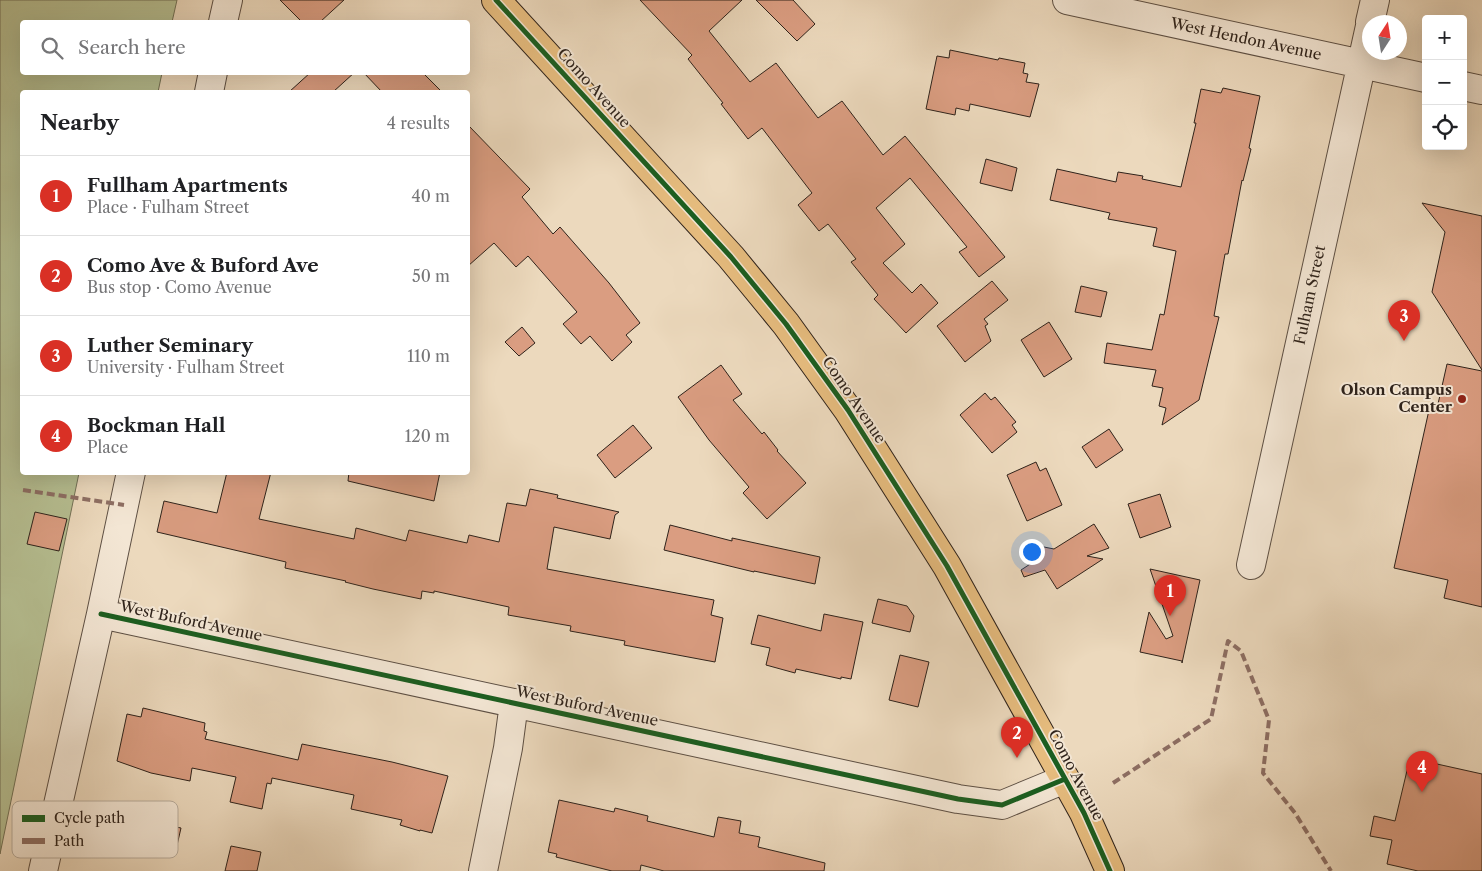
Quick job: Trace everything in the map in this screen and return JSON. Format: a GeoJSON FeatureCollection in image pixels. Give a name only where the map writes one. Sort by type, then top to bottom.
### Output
{"type":"FeatureCollection","features":[{"type":"Feature","properties":{"kind":"main road","name":"Como Avenue"},"geometry":{"type":"LineString","coordinates":[[496,0],[731,257],[792,332],[848,410],[946,566],[1084,813],[1110,871]]}},
{"type":"Feature","properties":{"kind":"street"},"geometry":{"type":"LineString","coordinates":[[223,20],[228,0]]}},
{"type":"Feature","properties":{"kind":"street","name":"West Hendon Avenue"},"geometry":{"type":"LineString","coordinates":[[1067,0],[1422,77]]}},
{"type":"Feature","properties":{"kind":"street","name":"Fulham Street"},"geometry":{"type":"LineString","coordinates":[[1372,15],[1375,0]]}},
{"type":"Feature","properties":{"kind":"street","name":"Fulham Street"},"geometry":{"type":"LineString","coordinates":[[1251,565],[1362,60]]}},
{"type":"Feature","properties":{"kind":"street"},"geometry":{"type":"LineString","coordinates":[[209,90],[212,75]]}},
{"type":"Feature","properties":{"kind":"street"},"geometry":{"type":"LineString","coordinates":[[1467,87],[1482,90]]}},
{"type":"Feature","properties":{"kind":"street"},"geometry":{"type":"LineString","coordinates":[[59,801],[130,475]]}},
{"type":"Feature","properties":{"kind":"street","name":"West Buford Avenue"},"geometry":{"type":"LineString","coordinates":[[101,614],[958,799],[1002,805],[1065,780]]}},
{"type":"Feature","properties":{"kind":"street"},"geometry":{"type":"LineString","coordinates":[[483,871],[508,748],[514,703]]}},
{"type":"Feature","properties":{"kind":"street"},"geometry":{"type":"LineString","coordinates":[[43,871],[46,858]]}},
{"type":"Feature","properties":{"kind":"green space"},"geometry":{"type":"Polygon","coordinates":[[[0,0],[177,0],[172,20],[20,20],[20,75],[162,75],[158,90],[20,90],[20,475],[79,475],[0,854],[0,0]]]}},
{"type":"Feature","properties":{"kind":"building"},"geometry":{"type":"Polygon","coordinates":[[[280,0],[344,0],[322,20],[300,20],[280,0]]]}},
{"type":"Feature","properties":{"kind":"building"},"geometry":{"type":"Polygon","coordinates":[[[640,0],[742,0],[709,31],[750,82],[776,63],[818,118],[842,101],[883,155],[905,136],[1005,257],[979,277],[959,252],[967,247],[910,178],[876,208],[905,244],[883,263],[912,293],[921,284],[938,303],[906,333],[874,299],[878,295],[851,262],[856,259],[828,224],[819,231],[798,205],[812,193],[762,128],[748,139],[721,104],[723,103],[688,59],[692,55],[640,0]]]}},
{"type":"Feature","properties":{"kind":"building"},"geometry":{"type":"Polygon","coordinates":[[[756,0],[793,0],[815,24],[797,41],[756,0]]]}},
{"type":"Feature","properties":{"kind":"building"},"geometry":{"type":"Polygon","coordinates":[[[950,50],[998,60],[999,58],[1025,63],[1023,73],[1028,74],[1026,82],[1039,84],[1030,117],[970,104],[969,111],[956,108],[955,115],[926,109],[937,56],[949,58],[950,50]]]}},
{"type":"Feature","properties":{"kind":"building"},"geometry":{"type":"Polygon","coordinates":[[[308,75],[352,75],[335,90],[291,90],[308,75]]]}},
{"type":"Feature","properties":{"kind":"building"},"geometry":{"type":"Polygon","coordinates":[[[366,75],[425,75],[440,90],[380,90],[366,75]]]}},
{"type":"Feature","properties":{"kind":"building"},"geometry":{"type":"Polygon","coordinates":[[[1223,88],[1260,96],[1249,148],[1251,149],[1242,180],[1228,254],[1225,254],[1214,316],[1219,317],[1199,400],[1162,425],[1166,408],[1159,406],[1163,388],[1152,386],[1156,370],[1104,363],[1107,343],[1152,350],[1160,314],[1164,315],[1176,251],[1153,246],[1157,228],[1108,219],[1110,213],[1050,200],[1057,169],[1116,182],[1118,172],[1143,176],[1142,179],[1181,187],[1196,123],[1194,123],[1201,89],[1221,93],[1223,88]]]}},
{"type":"Feature","properties":{"kind":"building"},"geometry":{"type":"Polygon","coordinates":[[[470,127],[530,189],[522,197],[553,234],[560,227],[609,283],[640,323],[626,335],[632,342],[612,361],[590,336],[581,344],[563,324],[577,312],[528,256],[516,267],[494,243],[470,264],[470,127]]]}},
{"type":"Feature","properties":{"kind":"building"},"geometry":{"type":"Polygon","coordinates":[[[986,159],[1017,168],[1012,191],[980,183],[986,159]]]}},
{"type":"Feature","properties":{"kind":"building"},"geometry":{"type":"Polygon","coordinates":[[[1422,203],[1482,216],[1482,370],[1432,292],[1445,232],[1422,203]]]}},
{"type":"Feature","properties":{"kind":"building"},"geometry":{"type":"Polygon","coordinates":[[[992,281],[1008,300],[984,319],[988,324],[985,326],[991,341],[965,362],[937,326],[992,281]]]}},
{"type":"Feature","properties":{"kind":"building"},"geometry":{"type":"Polygon","coordinates":[[[1081,286],[1107,292],[1101,317],[1075,312],[1081,286]]]}},
{"type":"Feature","properties":{"kind":"building"},"geometry":{"type":"Polygon","coordinates":[[[1049,322],[1072,359],[1044,377],[1021,340],[1049,322]]]}},
{"type":"Feature","properties":{"kind":"building"},"geometry":{"type":"Polygon","coordinates":[[[522,327],[535,343],[519,356],[505,342],[522,327]]]}},
{"type":"Feature","properties":{"kind":"building","name":"Olson Campus Center"},"geometry":{"type":"Polygon","coordinates":[[[1447,364],[1482,371],[1482,607],[1444,598],[1448,580],[1394,568],[1429,410],[1438,404],[1447,364]]]}},
{"type":"Feature","properties":{"kind":"building"},"geometry":{"type":"Polygon","coordinates":[[[721,365],[742,394],[733,400],[762,434],[764,432],[777,451],[806,483],[767,519],[743,493],[749,487],[709,440],[678,397],[721,365]]]}},
{"type":"Feature","properties":{"kind":"building"},"geometry":{"type":"Polygon","coordinates":[[[985,393],[991,400],[995,397],[1016,422],[1012,425],[1017,432],[992,453],[960,415],[985,393]]]}},
{"type":"Feature","properties":{"kind":"building"},"geometry":{"type":"Polygon","coordinates":[[[633,425],[652,448],[615,478],[597,455],[633,425]]]}},
{"type":"Feature","properties":{"kind":"building"},"geometry":{"type":"Polygon","coordinates":[[[1109,429],[1123,450],[1096,468],[1082,447],[1109,429]]]}},
{"type":"Feature","properties":{"kind":"building"},"geometry":{"type":"Polygon","coordinates":[[[1036,462],[1040,471],[1046,468],[1062,505],[1027,521],[1007,475],[1036,462]]]}},
{"type":"Feature","properties":{"kind":"building"},"geometry":{"type":"Polygon","coordinates":[[[226,475],[270,475],[259,519],[354,539],[356,528],[406,541],[409,530],[467,543],[469,535],[499,542],[507,503],[526,506],[530,489],[558,495],[557,498],[619,512],[615,515],[610,539],[554,527],[547,569],[714,600],[711,615],[723,618],[715,662],[624,645],[625,641],[570,631],[571,626],[508,615],[509,607],[434,591],[434,593],[422,591],[421,599],[373,589],[346,581],[285,568],[286,562],[157,532],[164,501],[217,513],[226,475]]]}},
{"type":"Feature","properties":{"kind":"building"},"geometry":{"type":"Polygon","coordinates":[[[349,475],[439,475],[434,501],[348,481],[349,475]]]}},
{"type":"Feature","properties":{"kind":"building"},"geometry":{"type":"Polygon","coordinates":[[[1160,494],[1171,527],[1140,538],[1128,504],[1160,494]]]}},
{"type":"Feature","properties":{"kind":"building"},"geometry":{"type":"Polygon","coordinates":[[[35,512],[67,519],[59,551],[27,544],[35,512]]]}},
{"type":"Feature","properties":{"kind":"building"},"geometry":{"type":"Polygon","coordinates":[[[1094,524],[1109,548],[1087,556],[1103,559],[1057,589],[1045,570],[1024,577],[1021,570],[1044,555],[1039,546],[1054,549],[1094,524]]]}},
{"type":"Feature","properties":{"kind":"building"},"geometry":{"type":"Polygon","coordinates":[[[670,525],[732,541],[732,538],[820,557],[815,584],[754,572],[664,550],[670,525]]]}},
{"type":"Feature","properties":{"kind":"building"},"geometry":{"type":"Polygon","coordinates":[[[1150,569],[1200,580],[1182,663],[1182,661],[1140,652],[1149,612],[1166,639],[1173,636],[1150,569]]]}},
{"type":"Feature","properties":{"kind":"building"},"geometry":{"type":"Polygon","coordinates":[[[878,599],[907,606],[914,616],[910,632],[872,623],[878,599]]]}},
{"type":"Feature","properties":{"kind":"building"},"geometry":{"type":"Polygon","coordinates":[[[824,614],[863,622],[851,679],[841,677],[841,679],[796,669],[795,673],[766,665],[770,648],[751,644],[758,615],[821,631],[824,614]]]}},
{"type":"Feature","properties":{"kind":"building"},"geometry":{"type":"Polygon","coordinates":[[[900,655],[929,662],[918,707],[889,700],[900,655]]]}},
{"type":"Feature","properties":{"kind":"building"},"geometry":{"type":"Polygon","coordinates":[[[143,708],[205,723],[204,731],[207,732],[205,739],[298,760],[302,744],[392,762],[448,776],[432,833],[400,825],[402,820],[351,809],[354,795],[272,778],[271,784],[267,783],[262,809],[230,802],[236,777],[192,768],[190,781],[151,773],[117,761],[127,714],[141,717],[143,708]]]}},
{"type":"Feature","properties":{"kind":"building"},"geometry":{"type":"Polygon","coordinates":[[[1410,758],[1482,774],[1482,871],[1418,871],[1387,864],[1392,840],[1370,836],[1374,816],[1395,821],[1410,758]]]}},
{"type":"Feature","properties":{"kind":"building"},"geometry":{"type":"Polygon","coordinates":[[[559,800],[614,812],[615,808],[648,816],[647,821],[714,837],[718,817],[741,821],[739,833],[760,837],[758,847],[825,863],[824,871],[664,871],[641,865],[640,871],[612,871],[556,857],[557,854],[548,852],[559,800]]]}},
{"type":"Feature","properties":{"kind":"building"},"geometry":{"type":"Polygon","coordinates":[[[178,827],[181,828],[178,841],[178,827]]]}},
{"type":"Feature","properties":{"kind":"building"},"geometry":{"type":"Polygon","coordinates":[[[231,846],[261,852],[257,871],[225,871],[231,846]]]}},
{"type":"Feature","properties":{"kind":"marked path"},"geometry":{"type":"LineString","coordinates":[[23,490],[124,505]]}},
{"type":"Feature","properties":{"kind":"marked path"},"geometry":{"type":"LineString","coordinates":[[1113,783],[1211,719],[1228,641],[1241,651],[1269,720],[1263,773],[1295,813],[1331,871]]}},
{"type":"Feature","properties":{"kind":"cycle path"},"geometry":{"type":"LineString","coordinates":[[496,0],[731,257],[786,324],[848,410],[947,566],[1084,813],[1110,871]]}},
{"type":"Feature","properties":{"kind":"cycle path"},"geometry":{"type":"LineString","coordinates":[[101,614],[958,799],[1002,805],[1065,779]]}},
{"type":"Feature","properties":{"kind":"place","name":"Luther Seminary"},"geometry":{"type":"Point","coordinates":[1404,341]}},
{"type":"Feature","properties":{"kind":"place","name":"Olson Campus Center"},"geometry":{"type":"Point","coordinates":[1462,399]}},
{"type":"Feature","properties":{"kind":"place","name":"Fullham Apartments"},"geometry":{"type":"Point","coordinates":[1170,616]}},
{"type":"Feature","properties":{"kind":"place","name":"Como Ave & Buford Ave"},"geometry":{"type":"Point","coordinates":[1017,758]}},
{"type":"Feature","properties":{"kind":"place","name":"Bockman Hall"},"geometry":{"type":"Point","coordinates":[1422,792]}}]}
